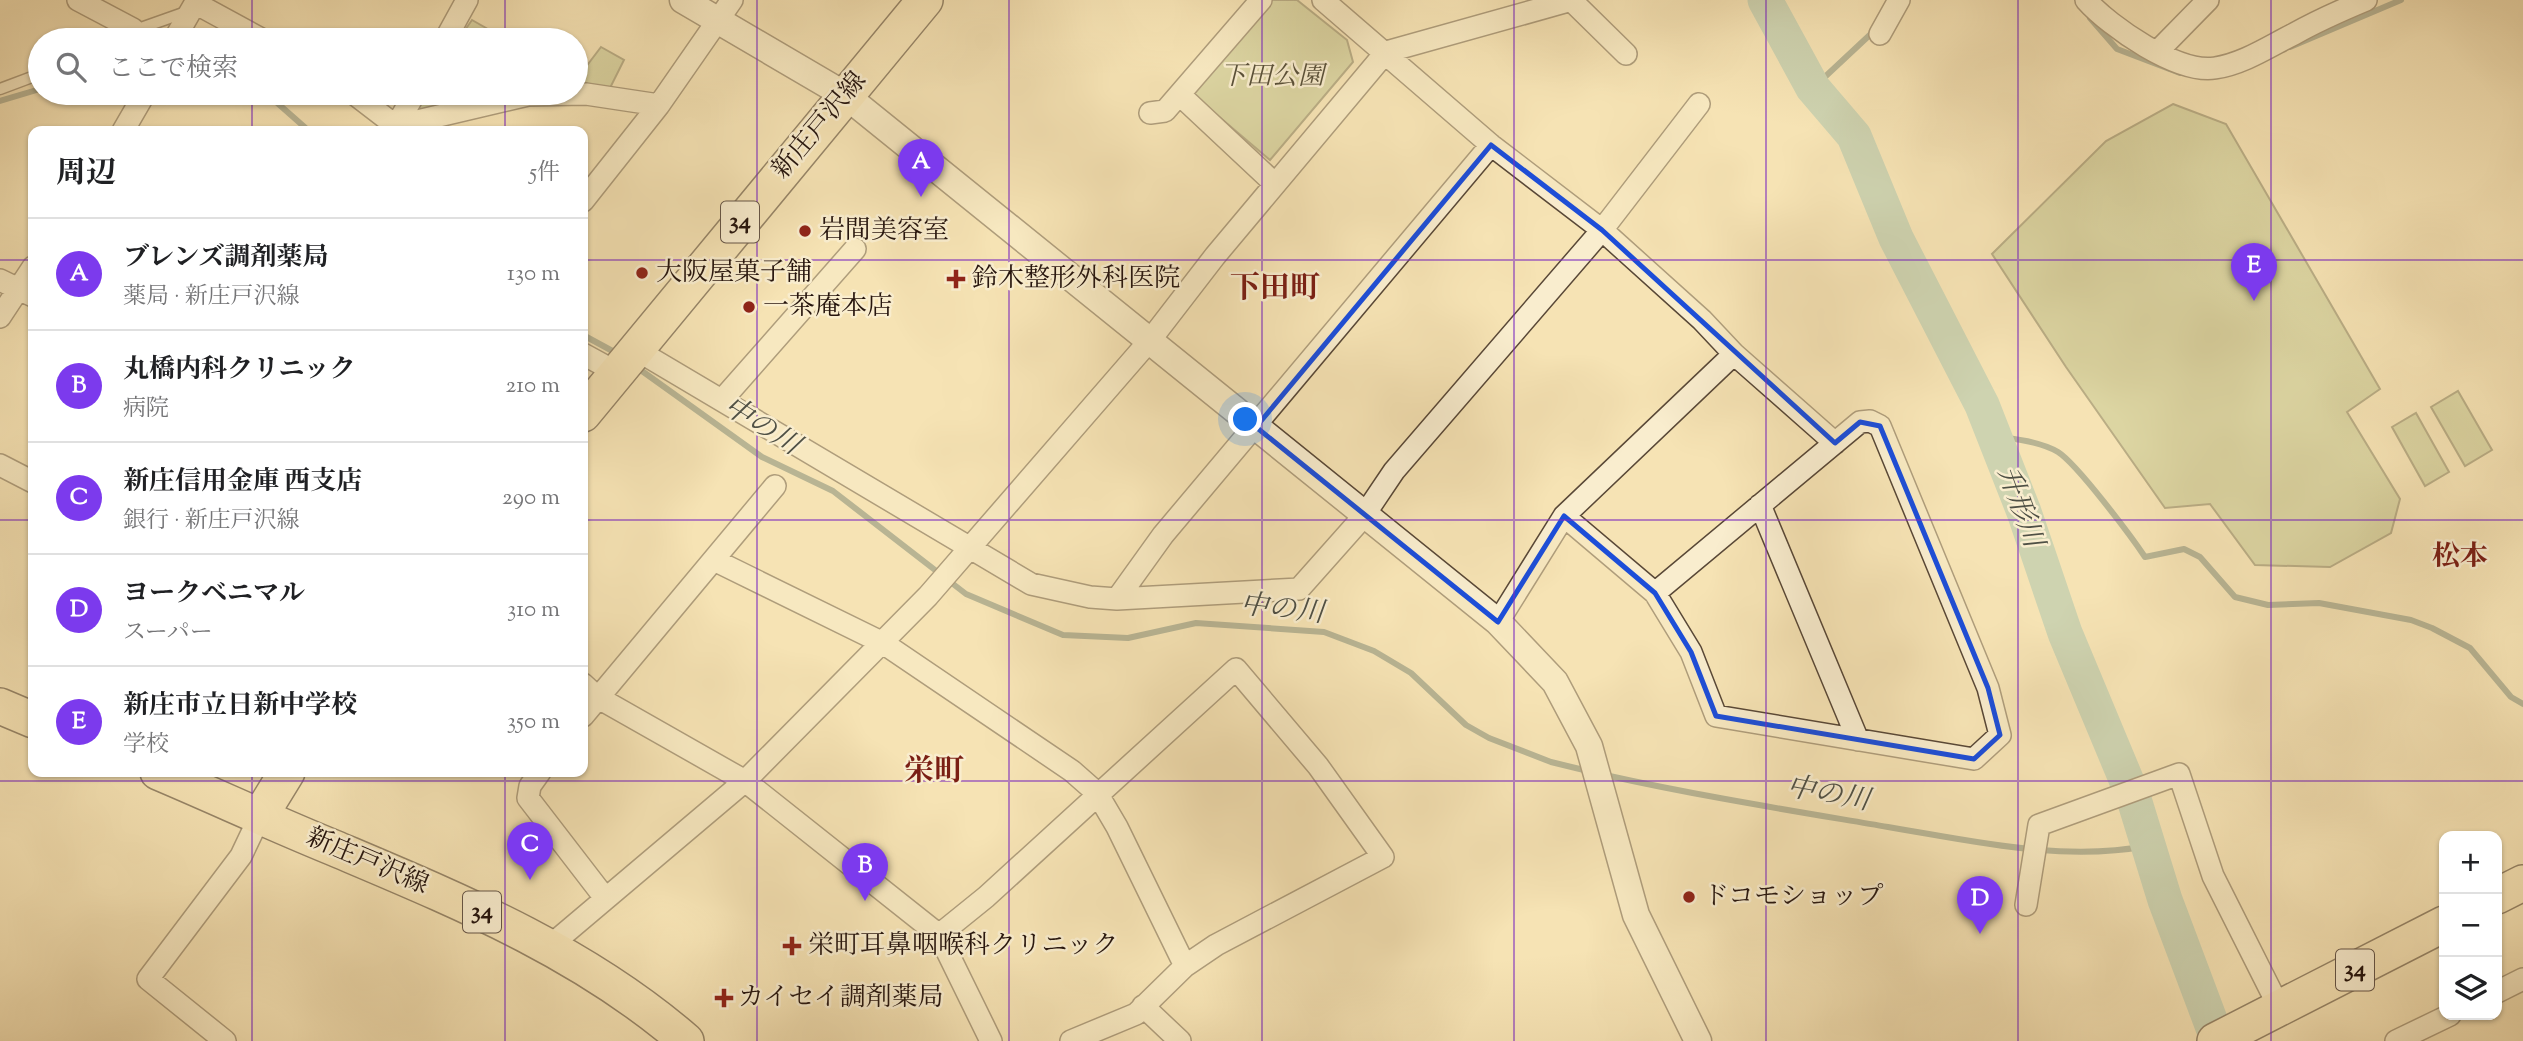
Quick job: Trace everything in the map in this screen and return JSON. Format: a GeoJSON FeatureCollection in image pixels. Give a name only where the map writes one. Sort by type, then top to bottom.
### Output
{"type":"FeatureCollection","features":[{"type":"Feature","properties":{"kind":"main road","name":"新庄戸沢線"},"geometry":{"type":"LineString","coordinates":[[588,408],[925,0]]}},
{"type":"Feature","properties":{"kind":"main road"},"geometry":{"type":"LineString","coordinates":[[0,706],[28,718]]}},
{"type":"Feature","properties":{"kind":"main road","name":"新庄戸沢線"},"geometry":{"type":"LineString","coordinates":[[170,777],[442,893],[551,945],[613,984],[686,1041]]}},
{"type":"Feature","properties":{"kind":"main road"},"geometry":{"type":"LineString","coordinates":[[260,816],[284,777]]}},
{"type":"Feature","properties":{"kind":"main road"},"geometry":{"type":"LineString","coordinates":[[2502,894],[2523,883]]}},
{"type":"Feature","properties":{"kind":"main road","name":"34"},"geometry":{"type":"LineString","coordinates":[[2215,1041],[2439,927]]}},
{"type":"Feature","properties":{"kind":"street"},"geometry":{"type":"LineString","coordinates":[[78,0],[131,28]]}},
{"type":"Feature","properties":{"kind":"street"},"geometry":{"type":"LineString","coordinates":[[452,28],[467,0]]}},
{"type":"Feature","properties":{"kind":"street"},"geometry":{"type":"LineString","coordinates":[[683,0],[724,10],[845,95],[1151,339],[1363,517],[1498,622],[1555,682],[1589,746],[1636,915],[1698,1041]]}},
{"type":"Feature","properties":{"kind":"street"},"geometry":{"type":"LineString","coordinates":[[1150,113],[1165,111],[1261,0]]}},
{"type":"Feature","properties":{"kind":"street"},"geometry":{"type":"LineString","coordinates":[[1323,0],[1491,145],[1602,230],[1702,320],[1734,354],[1835,443]]}},
{"type":"Feature","properties":{"kind":"street"},"geometry":{"type":"LineString","coordinates":[[1880,34],[1899,0]]}},
{"type":"Feature","properties":{"kind":"street"},"geometry":{"type":"LineString","coordinates":[[2157,52],[2208,0]]}},
{"type":"Feature","properties":{"kind":"street"},"geometry":{"type":"LineString","coordinates":[[2095,3],[2123,35],[2157,52],[2214,69],[2251,56],[2366,0]]}},
{"type":"Feature","properties":{"kind":"street"},"geometry":{"type":"LineString","coordinates":[[551,945],[745,782],[928,596],[1151,339],[1275,184],[1386,52],[1572,1],[1626,54]]}},
{"type":"Feature","properties":{"kind":"street"},"geometry":{"type":"LineString","coordinates":[[588,195],[659,105],[724,10]]}},
{"type":"Feature","properties":{"kind":"street"},"geometry":{"type":"LineString","coordinates":[[188,15],[227,28]]}},
{"type":"Feature","properties":{"kind":"street"},"geometry":{"type":"LineString","coordinates":[[588,94],[659,105]]}},
{"type":"Feature","properties":{"kind":"street"},"geometry":{"type":"LineString","coordinates":[[1180,95],[1275,184]]}},
{"type":"Feature","properties":{"kind":"street"},"geometry":{"type":"LineString","coordinates":[[588,355],[626,360],[722,400],[965,552],[1031,584],[1090,597],[1117,598],[1299,589],[1363,517],[1394,471],[1602,230],[1699,104]]}},
{"type":"Feature","properties":{"kind":"street"},"geometry":{"type":"LineString","coordinates":[[127,126],[138,105]]}},
{"type":"Feature","properties":{"kind":"street"},"geometry":{"type":"LineString","coordinates":[[368,105],[396,126]]}},
{"type":"Feature","properties":{"kind":"street"},"geometry":{"type":"LineString","coordinates":[[396,126],[408,105]]}},
{"type":"Feature","properties":{"kind":"street"},"geometry":{"type":"LineString","coordinates":[[396,126],[485,105]]}},
{"type":"Feature","properties":{"kind":"street"},"geometry":{"type":"LineString","coordinates":[[1117,598],[1163,534],[1245,435],[1256,427],[1491,145]]}},
{"type":"Feature","properties":{"kind":"street"},"geometry":{"type":"LineString","coordinates":[[722,400],[855,249]]}},
{"type":"Feature","properties":{"kind":"street"},"geometry":{"type":"LineString","coordinates":[[0,317],[28,274]]}},
{"type":"Feature","properties":{"kind":"street"},"geometry":{"type":"LineString","coordinates":[[1498,622],[1564,516],[1734,354]]}},
{"type":"Feature","properties":{"kind":"street"},"geometry":{"type":"LineString","coordinates":[[1564,516],[1655,593],[1691,652],[1716,716],[1974,759],[2000,735],[1988,688],[1880,426],[1870,421],[1860,422],[1655,593]]}},
{"type":"Feature","properties":{"kind":"street"},"geometry":{"type":"LineString","coordinates":[[0,465],[28,479]]}},
{"type":"Feature","properties":{"kind":"street"},"geometry":{"type":"LineString","coordinates":[[775,486],[714,560],[590,690],[745,782],[939,935],[991,1041]]}},
{"type":"Feature","properties":{"kind":"street"},"geometry":{"type":"LineString","coordinates":[[1760,505],[1858,740]]}},
{"type":"Feature","properties":{"kind":"street"},"geometry":{"type":"LineString","coordinates":[[714,560],[883,643],[1072,771],[1097,793],[1117,827],[1185,966]]}},
{"type":"Feature","properties":{"kind":"street"},"geometry":{"type":"LineString","coordinates":[[939,935],[986,897],[1236,669],[1318,766],[1383,857],[1216,945],[1185,966],[1136,1014],[1071,1041]]}},
{"type":"Feature","properties":{"kind":"street"},"geometry":{"type":"LineString","coordinates":[[2026,905],[2038,830],[2179,774],[2213,876],[2273,1013]]}},
{"type":"Feature","properties":{"kind":"street"},"geometry":{"type":"LineString","coordinates":[[536,777],[530,786],[528,798],[604,898]]}},
{"type":"Feature","properties":{"kind":"street"},"geometry":{"type":"LineString","coordinates":[[225,1041],[148,979],[241,856],[260,816]]}},
{"type":"Feature","properties":{"kind":"street"},"geometry":{"type":"LineString","coordinates":[[2502,990],[2523,979]]}},
{"type":"Feature","properties":{"kind":"street"},"geometry":{"type":"LineString","coordinates":[[1143,1006],[1180,1041]]}},
{"type":"Feature","properties":{"kind":"street"},"geometry":{"type":"LineString","coordinates":[[2396,1041],[2440,1020]]}},
{"type":"Feature","properties":{"kind":"lane"},"geometry":{"type":"LineString","coordinates":[[137,28],[188,15]]}},
{"type":"Feature","properties":{"kind":"lane"},"geometry":{"type":"LineString","coordinates":[[0,89],[28,78]]}},
{"type":"Feature","properties":{"kind":"highlighted area"},"geometry":{"type":"Polygon","coordinates":[[[1491,145],[1602,230],[1835,443],[1860,422],[1880,426],[1988,688],[2000,735],[1974,759],[1716,716],[1691,652],[1655,593],[1564,516],[1498,622],[1256,427],[1491,145]]]}},
{"type":"Feature","properties":{"kind":"green space","name":"下田公園"},"geometry":{"type":"Polygon","coordinates":[[[1269,0],[1297,0],[1347,40],[1353,62],[1270,160],[1191,93],[1269,0]]]}},
{"type":"Feature","properties":{"kind":"green space"},"geometry":{"type":"Polygon","coordinates":[[[472,20],[486,28],[466,28],[472,20]]]}},
{"type":"Feature","properties":{"kind":"green space"},"geometry":{"type":"Polygon","coordinates":[[[601,47],[624,60],[608,92],[588,91],[588,64],[601,47]]]}},
{"type":"Feature","properties":{"kind":"green space"},"geometry":{"type":"Polygon","coordinates":[[[2173,104],[2226,124],[2380,389],[2347,412],[2400,499],[2391,533],[2330,567],[2255,565],[2210,504],[2165,508],[2066,367],[1992,254],[2106,141],[2173,104]]]}},
{"type":"Feature","properties":{"kind":"green space"},"geometry":{"type":"Polygon","coordinates":[[[416,105],[464,105],[420,115],[413,109],[416,105]]]}},
{"type":"Feature","properties":{"kind":"green space"},"geometry":{"type":"Polygon","coordinates":[[[2458,391],[2492,450],[2465,466],[2431,407],[2458,391]]]}},
{"type":"Feature","properties":{"kind":"green space"},"geometry":{"type":"Polygon","coordinates":[[[2416,413],[2449,472],[2425,486],[2392,427],[2416,413]]]}},
{"type":"Feature","properties":{"kind":"waterway","name":"升形川"},"geometry":{"type":"LineString","coordinates":[[1765,0],[1813,88],[1854,136],[1896,238],[1982,405],[2024,512],[2065,633],[2133,796],[2165,900],[2218,1041]]}},
{"type":"Feature","properties":{"kind":"waterway"},"geometry":{"type":"LineString","coordinates":[[2290,47],[2401,0]]}},
{"type":"Feature","properties":{"kind":"waterway"},"geometry":{"type":"LineString","coordinates":[[2090,18],[2117,49],[2180,73]]}},
{"type":"Feature","properties":{"kind":"waterway"},"geometry":{"type":"LineString","coordinates":[[1813,88],[1874,31]]}},
{"type":"Feature","properties":{"kind":"waterway","name":"中の川"},"geometry":{"type":"LineString","coordinates":[[0,101],[28,93]]}},
{"type":"Feature","properties":{"kind":"waterway","name":"中の川"},"geometry":{"type":"LineString","coordinates":[[280,105],[303,126]]}},
{"type":"Feature","properties":{"kind":"waterway","name":"中の川"},"geometry":{"type":"LineString","coordinates":[[588,338],[618,354]]}},
{"type":"Feature","properties":{"kind":"waterway","name":"中の川"},"geometry":{"type":"LineString","coordinates":[[635,366],[762,457],[833,491],[966,594],[1063,635],[1128,638],[1196,623],[1324,632],[1374,651],[1411,673],[1466,725],[1489,738],[1551,762],[1588,771]]}},
{"type":"Feature","properties":{"kind":"waterway"},"geometry":{"type":"LineString","coordinates":[[1995,438],[2028,441],[2058,452],[2067,459],[2145,557],[2184,549],[2200,557],[2235,597],[2268,605],[2319,603],[2411,620],[2432,628],[2470,648],[2511,697],[2523,704]]}},
{"type":"Feature","properties":{"kind":"waterway","name":"中の川"},"geometry":{"type":"LineString","coordinates":[[1605,775],[1746,803],[2018,848],[2083,852],[2147,846]]}},
{"type":"Feature","properties":{"kind":"place","name":"ブレンズ調剤薬局"},"geometry":{"type":"Point","coordinates":[921,197]}},
{"type":"Feature","properties":{"kind":"place","name":"岩間美容室"},"geometry":{"type":"Point","coordinates":[805,231]}},
{"type":"Feature","properties":{"kind":"place","name":"大阪屋菓子舗"},"geometry":{"type":"Point","coordinates":[642,273]}},
{"type":"Feature","properties":{"kind":"place","name":"鈴木整形外科医院"},"geometry":{"type":"Point","coordinates":[956,279]}},
{"type":"Feature","properties":{"kind":"place","name":"新庄市立日新中学校"},"geometry":{"type":"Point","coordinates":[2254,301]}},
{"type":"Feature","properties":{"kind":"place","name":"一茶庵本店"},"geometry":{"type":"Point","coordinates":[749,307]}},
{"type":"Feature","properties":{"kind":"place","name":"新庄信用金庫 西支店"},"geometry":{"type":"Point","coordinates":[530,880]}},
{"type":"Feature","properties":{"kind":"place","name":"ドコモショップ"},"geometry":{"type":"Point","coordinates":[1689,897]}},
{"type":"Feature","properties":{"kind":"place","name":"丸橋内科クリニック"},"geometry":{"type":"Point","coordinates":[865,901]}},
{"type":"Feature","properties":{"kind":"place","name":"ヨークベニマル"},"geometry":{"type":"Point","coordinates":[1980,934]}},
{"type":"Feature","properties":{"kind":"place","name":"栄町耳鼻咽喉科クリニック"},"geometry":{"type":"Point","coordinates":[792,946]}},
{"type":"Feature","properties":{"kind":"place","name":"カイセイ調剤薬局"},"geometry":{"type":"Point","coordinates":[724,998]}},
{"type":"Feature","properties":{"kind":"district","name":"下田町"},"geometry":{"type":"Point","coordinates":[1275,289]}},
{"type":"Feature","properties":{"kind":"district","name":"松本"},"geometry":{"type":"Point","coordinates":[2460,558]}},
{"type":"Feature","properties":{"kind":"district","name":"栄町"},"geometry":{"type":"Point","coordinates":[934,772]}}]}
